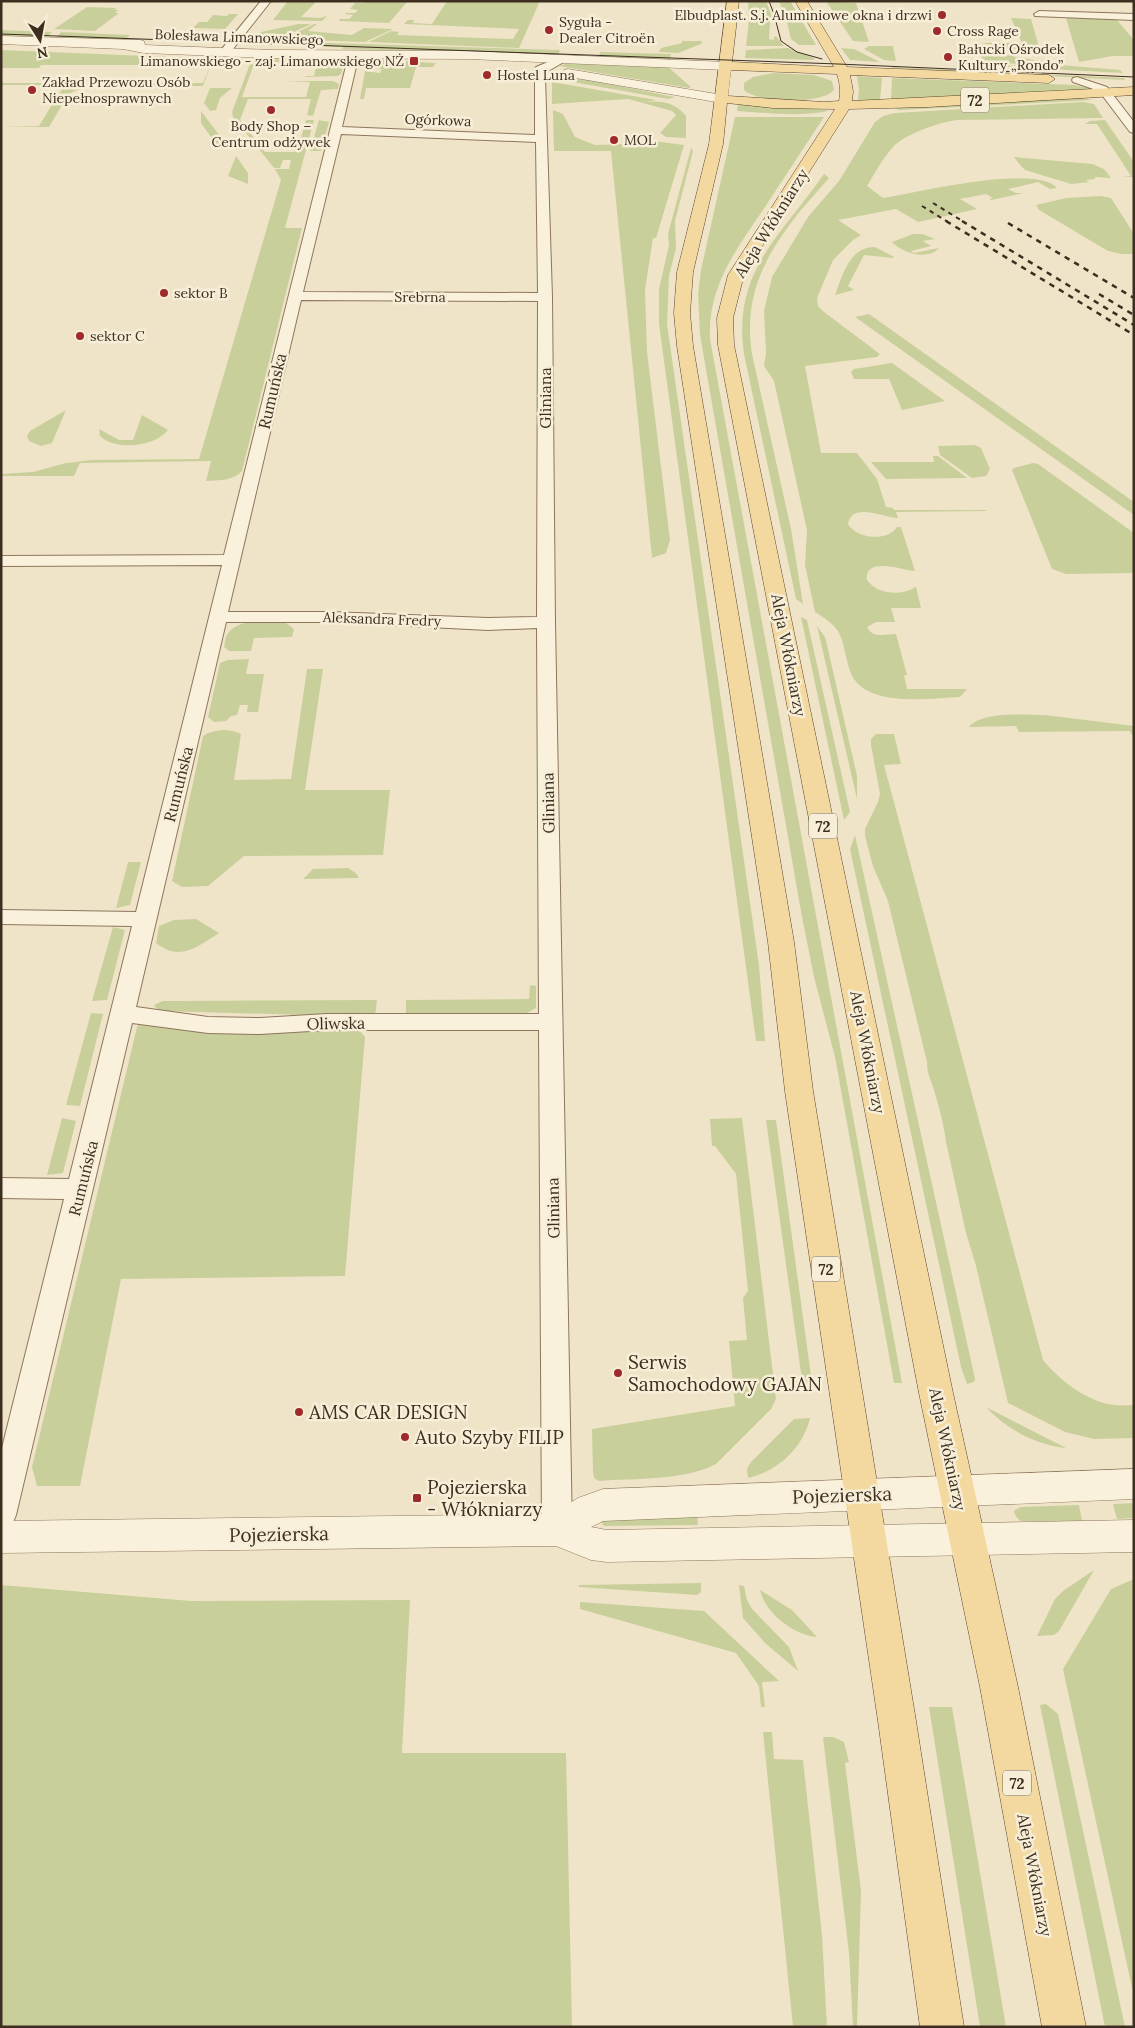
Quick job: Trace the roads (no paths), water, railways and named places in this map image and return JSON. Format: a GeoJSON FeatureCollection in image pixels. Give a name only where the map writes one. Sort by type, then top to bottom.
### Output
{"type":"FeatureCollection","features":[{"type":"Feature","properties":{"kind":"main road"},"geometry":{"type":"LineString","coordinates":[[726,66],[733,1]]}},
{"type":"Feature","properties":{"kind":"main road"},"geometry":{"type":"LineString","coordinates":[[722,99],[771,104],[844,104],[847,92],[842,71],[801,1]]}},
{"type":"Feature","properties":{"kind":"main road","name":"72"},"geometry":{"type":"LineString","coordinates":[[942,2027],[870,1541],[799,1091],[780,942],[686,346],[682,312],[685,272],[716,144],[726,66],[1134,82]]}},
{"type":"Feature","properties":{"kind":"main road","name":"72"},"geometry":{"type":"LineString","coordinates":[[844,104],[955,101],[1134,91]]}},
{"type":"Feature","properties":{"kind":"main road","name":"Aleja Włókniarzy"},"geometry":{"type":"LineString","coordinates":[[844,104],[736,275],[725,318],[726,345],[956,1491],[1004,1712],[1064,2027]]}},
{"type":"Feature","properties":{"kind":"street"},"geometry":{"type":"LineString","coordinates":[[227,50],[266,1]]}},
{"type":"Feature","properties":{"kind":"street"},"geometry":{"type":"LineString","coordinates":[[1039,14],[1134,17]]}},
{"type":"Feature","properties":{"kind":"street","name":"Bolesława Limanowskiego"},"geometry":{"type":"LineString","coordinates":[[1,40],[123,45],[144,49],[227,50],[319,56],[354,54],[469,55],[726,66]]}},
{"type":"Feature","properties":{"kind":"street","name":"Rumuńska"},"geometry":{"type":"LineString","coordinates":[[1,1515],[354,54]]}},
{"type":"Feature","properties":{"kind":"street","name":"Bolesława Limanowskiego"},"geometry":{"type":"LineString","coordinates":[[446,56],[540,73],[565,73],[722,99]]}},
{"type":"Feature","properties":{"kind":"street"},"geometry":{"type":"LineString","coordinates":[[540,73],[564,59]]}},
{"type":"Feature","properties":{"kind":"street","name":"Gliniana"},"geometry":{"type":"LineString","coordinates":[[540,73],[545,297],[546,622],[557,1530]]}},
{"type":"Feature","properties":{"kind":"street"},"geometry":{"type":"LineString","coordinates":[[1077,80],[1096,86],[1106,92],[1134,130]]}},
{"type":"Feature","properties":{"kind":"street","name":"Ogórkowa"},"geometry":{"type":"LineString","coordinates":[[335,130],[540,139]]}},
{"type":"Feature","properties":{"kind":"street","name":"Srebrna"},"geometry":{"type":"LineString","coordinates":[[294,296],[545,297]]}},
{"type":"Feature","properties":{"kind":"street"},"geometry":{"type":"LineString","coordinates":[[1,561],[232,560]]}},
{"type":"Feature","properties":{"kind":"street","name":"Aleksandra Fredry"},"geometry":{"type":"LineString","coordinates":[[218,617],[330,617],[488,624],[546,622]]}},
{"type":"Feature","properties":{"kind":"street"},"geometry":{"type":"LineString","coordinates":[[1,917],[145,919]]}},
{"type":"Feature","properties":{"kind":"street","name":"Oliwska"},"geometry":{"type":"LineString","coordinates":[[123,1013],[208,1025],[260,1026],[327,1022],[551,1022]]}},
{"type":"Feature","properties":{"kind":"street"},"geometry":{"type":"LineString","coordinates":[[1,1188],[80,1189]]}},
{"type":"Feature","properties":{"kind":"street","name":"Pojezierska"},"geometry":{"type":"LineString","coordinates":[[557,1530],[590,1509],[603,1505],[1134,1484]]}},
{"type":"Feature","properties":{"kind":"street","name":"Pojezierska"},"geometry":{"type":"LineString","coordinates":[[1,1537],[557,1530],[591,1544],[607,1546],[1134,1536]]}},
{"type":"Feature","properties":{"kind":"tram line"},"geometry":{"type":"LineString","coordinates":[[769,1],[781,41],[797,52],[822,59]]}},
{"type":"Feature","properties":{"kind":"tram line"},"geometry":{"type":"LineString","coordinates":[[1,34],[838,64],[1134,77]]}},
{"type":"Feature","properties":{"kind":"railway"},"geometry":{"type":"LineString","coordinates":[[933,203],[964,222]]}},
{"type":"Feature","properties":{"kind":"railway"},"geometry":{"type":"LineString","coordinates":[[922,206],[948,222]]}},
{"type":"Feature","properties":{"kind":"railway"},"geometry":{"type":"LineString","coordinates":[[946,221],[1134,335]]}},
{"type":"Feature","properties":{"kind":"railway"},"geometry":{"type":"LineString","coordinates":[[962,221],[1134,325]]}},
{"type":"Feature","properties":{"kind":"railway"},"geometry":{"type":"LineString","coordinates":[[1008,223],[1134,298]]}},
{"type":"Feature","properties":{"kind":"railway"},"geometry":{"type":"LineString","coordinates":[[1099,294],[1134,315]]}},
{"type":"Feature","properties":{"kind":"place","name":"Elbudplast. S.j. Aluminiowe okna i drzwi"},"geometry":{"type":"Point","coordinates":[942,15]}},
{"type":"Feature","properties":{"kind":"place","name":"Syguła - Dealer Citroën"},"geometry":{"type":"Point","coordinates":[549,30]}},
{"type":"Feature","properties":{"kind":"place","name":"Cross Rage"},"geometry":{"type":"Point","coordinates":[937,31]}},
{"type":"Feature","properties":{"kind":"place","name":"Bałucki Ośrodek Kultury „Rondo”"},"geometry":{"type":"Point","coordinates":[948,57]}},
{"type":"Feature","properties":{"kind":"place","name":"Limanowskiego - zaj. Limanowskiego NŻ"},"geometry":{"type":"Point","coordinates":[414,61]}},
{"type":"Feature","properties":{"kind":"place","name":"Hostel Luna"},"geometry":{"type":"Point","coordinates":[487,75]}},
{"type":"Feature","properties":{"kind":"place","name":"Zakład Przewozu Osób Niepełnosprawnych"},"geometry":{"type":"Point","coordinates":[32,90]}},
{"type":"Feature","properties":{"kind":"place","name":"Body Shop – Centrum odżywek"},"geometry":{"type":"Point","coordinates":[271,110]}},
{"type":"Feature","properties":{"kind":"place","name":"MOL"},"geometry":{"type":"Point","coordinates":[614,140]}},
{"type":"Feature","properties":{"kind":"place","name":"sektor B"},"geometry":{"type":"Point","coordinates":[164,293]}},
{"type":"Feature","properties":{"kind":"place","name":"sektor C"},"geometry":{"type":"Point","coordinates":[80,336]}},
{"type":"Feature","properties":{"kind":"place","name":"Serwis Samochodowy GAJAN"},"geometry":{"type":"Point","coordinates":[618,1373]}},
{"type":"Feature","properties":{"kind":"place","name":"AMS CAR DESIGN"},"geometry":{"type":"Point","coordinates":[299,1412]}},
{"type":"Feature","properties":{"kind":"place","name":"Auto Szyby FILIP"},"geometry":{"type":"Point","coordinates":[405,1437]}},
{"type":"Feature","properties":{"kind":"place","name":"Pojezierska - Włókniarzy"},"geometry":{"type":"Point","coordinates":[417,1498]}}]}
